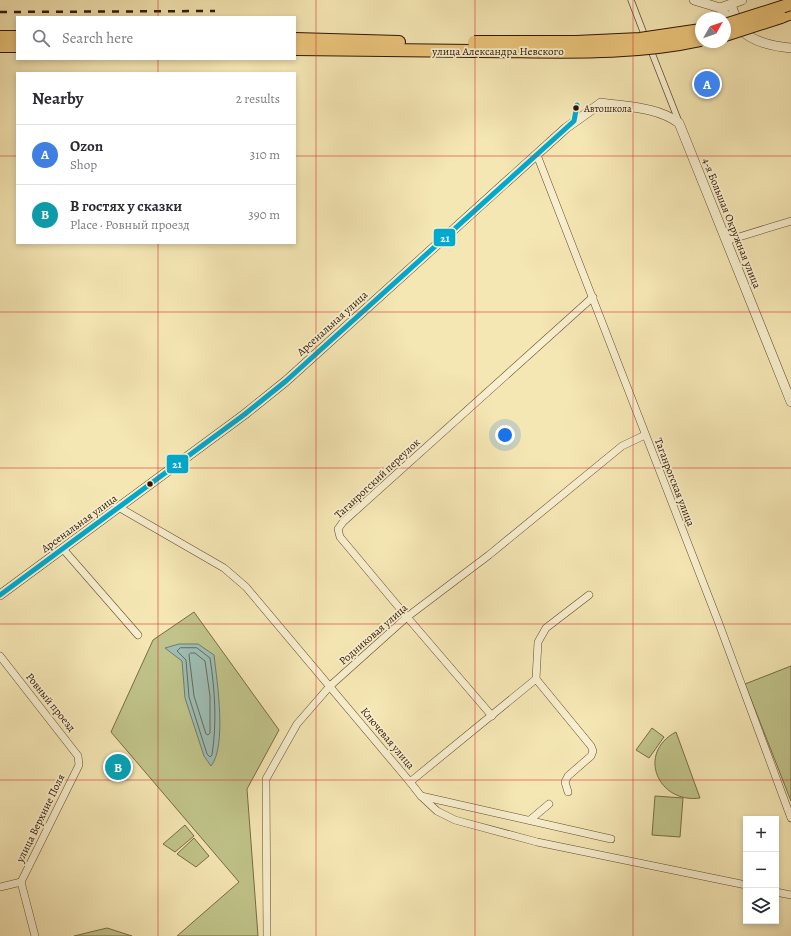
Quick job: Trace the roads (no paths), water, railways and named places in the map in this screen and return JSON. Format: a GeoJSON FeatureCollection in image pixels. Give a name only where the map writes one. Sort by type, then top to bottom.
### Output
{"type":"FeatureCollection","features":[{"type":"Feature","properties":{"kind":"main road"},"geometry":{"type":"LineString","coordinates":[[731,23],[791,4]]}},
{"type":"Feature","properties":{"kind":"main road"},"geometry":{"type":"LineString","coordinates":[[731,33],[791,13]]}},
{"type":"Feature","properties":{"kind":"main road"},"geometry":{"type":"LineString","coordinates":[[296,39],[475,47],[640,39],[695,31]]}},
{"type":"Feature","properties":{"kind":"main road"},"geometry":{"type":"LineString","coordinates":[[0,37],[16,37]]}},
{"type":"Feature","properties":{"kind":"main road","name":"улица Александра Невского"},"geometry":{"type":"LineString","coordinates":[[296,49],[475,47],[615,50],[678,45],[695,41]]}},
{"type":"Feature","properties":{"kind":"main road"},"geometry":{"type":"LineString","coordinates":[[0,46],[16,46]]}},
{"type":"Feature","properties":{"kind":"street","name":"4-я Большая Окружная улица"},"geometry":{"type":"LineString","coordinates":[[631,0],[791,402]]}},
{"type":"Feature","properties":{"kind":"street"},"geometry":{"type":"LineString","coordinates":[[694,0],[720,8],[740,30],[749,37],[762,42],[791,48]]}},
{"type":"Feature","properties":{"kind":"street"},"geometry":{"type":"LineString","coordinates":[[720,8],[742,0]]}},
{"type":"Feature","properties":{"kind":"street"},"geometry":{"type":"LineString","coordinates":[[731,4],[736,18],[743,27],[762,42]]}},
{"type":"Feature","properties":{"kind":"street","name":"Арсенальная улица"},"geometry":{"type":"LineString","coordinates":[[0,595],[120,508],[245,414],[286,381],[574,121],[601,103],[668,114],[679,123]]}},
{"type":"Feature","properties":{"kind":"street","name":"Таганрогская улица"},"geometry":{"type":"LineString","coordinates":[[537,155],[718,621],[791,818]]}},
{"type":"Feature","properties":{"kind":"street"},"geometry":{"type":"LineString","coordinates":[[726,241],[791,221]]}},
{"type":"Feature","properties":{"kind":"street","name":"Таганрогский переулок"},"geometry":{"type":"LineString","coordinates":[[492,716],[407,618],[340,537],[338,529],[342,522],[593,297]]}},
{"type":"Feature","properties":{"kind":"street","name":"Родниковая улица"},"geometry":{"type":"LineString","coordinates":[[266,936],[266,779],[297,724],[330,686],[407,618],[501,545],[622,446],[645,435]]}},
{"type":"Feature","properties":{"kind":"street","name":"Ключевая улица"},"geometry":{"type":"LineString","coordinates":[[120,508],[224,568],[246,587],[410,782],[536,679]]}},
{"type":"Feature","properties":{"kind":"street"},"geometry":{"type":"LineString","coordinates":[[63,549],[138,635]]}},
{"type":"Feature","properties":{"kind":"street"},"geometry":{"type":"LineString","coordinates":[[568,792],[565,782],[568,776],[591,756],[593,751],[591,746],[536,679],[538,642],[546,628],[589,594]]}},
{"type":"Feature","properties":{"kind":"street","name":"Ровный проезд"},"geometry":{"type":"LineString","coordinates":[[0,656],[74,748],[78,756],[79,765]]}},
{"type":"Feature","properties":{"kind":"street","name":"улица Верхние Поля"},"geometry":{"type":"LineString","coordinates":[[21,882],[79,765]]}},
{"type":"Feature","properties":{"kind":"street"},"geometry":{"type":"LineString","coordinates":[[410,782],[437,811],[456,820],[537,842],[743,884]]}},
{"type":"Feature","properties":{"kind":"street"},"geometry":{"type":"LineString","coordinates":[[422,796],[611,839]]}},
{"type":"Feature","properties":{"kind":"street"},"geometry":{"type":"LineString","coordinates":[[530,820],[549,804]]}},
{"type":"Feature","properties":{"kind":"street"},"geometry":{"type":"LineString","coordinates":[[0,887],[21,882],[35,936]]}},
{"type":"Feature","properties":{"kind":"street"},"geometry":{"type":"LineString","coordinates":[[779,893],[791,895]]}},
{"type":"Feature","properties":{"kind":"water"},"geometry":{"type":"Polygon","coordinates":[[[179,644],[198,644],[214,655],[219,696],[220,729],[216,757],[211,766],[204,756],[185,698],[182,661],[165,648],[179,644]]]}},
{"type":"Feature","properties":{"kind":"railway"},"geometry":{"type":"LineString","coordinates":[[0,12],[215,11]]}},
{"type":"Feature","properties":{"kind":"place","name":"Ozon"},"geometry":{"type":"Point","coordinates":[707,84]}},
{"type":"Feature","properties":{"kind":"place","name":"Автошкола"},"geometry":{"type":"Point","coordinates":[576,108]}},
{"type":"Feature","properties":{"kind":"place","name":"В гостях у сказки"},"geometry":{"type":"Point","coordinates":[118,767]}}]}
